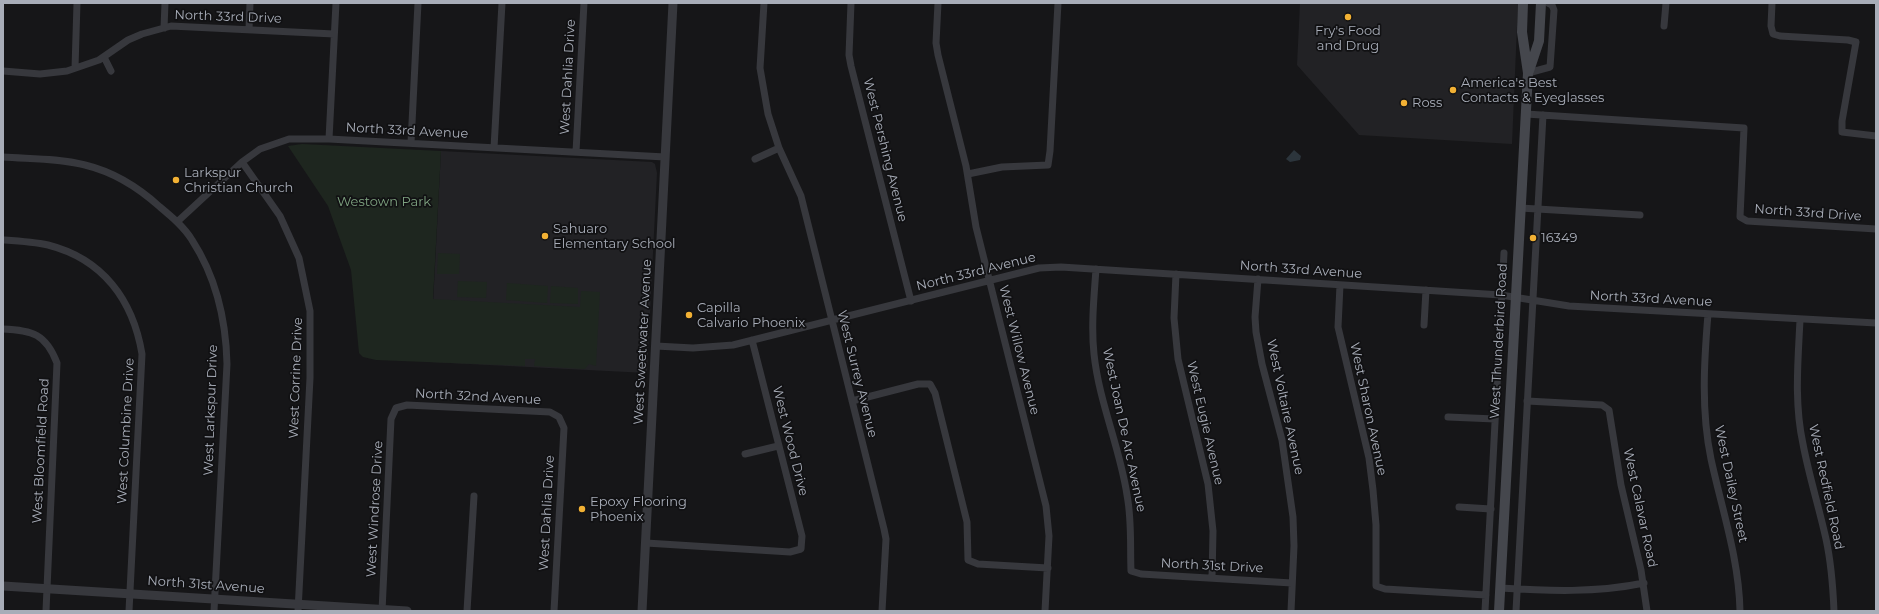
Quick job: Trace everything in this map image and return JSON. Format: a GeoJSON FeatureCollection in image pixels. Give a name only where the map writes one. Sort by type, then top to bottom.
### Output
{"type":"FeatureCollection","features":[{"type":"Feature","properties":{"kind":"main road","name":"West Thunderbird Road"},"geometry":{"type":"LineString","coordinates":[[1499,611],[1528,73],[1522,32],[1523,3]]}},
{"type":"Feature","properties":{"kind":"main road"},"geometry":{"type":"LineString","coordinates":[[1538,3],[1540,15]]}},
{"type":"Feature","properties":{"kind":"main road","name":"West Thunderbird Road"},"geometry":{"type":"LineString","coordinates":[[1528,73],[1539,41],[1542,3]]}},
{"type":"Feature","properties":{"kind":"street"},"geometry":{"type":"LineString","coordinates":[[75,68],[77,3]]}},
{"type":"Feature","properties":{"kind":"street"},"geometry":{"type":"LineString","coordinates":[[164,28],[165,3]]}},
{"type":"Feature","properties":{"kind":"street"},"geometry":{"type":"LineString","coordinates":[[249,29],[250,3]]}},
{"type":"Feature","properties":{"kind":"street"},"geometry":{"type":"LineString","coordinates":[[329,139],[336,3]]}},
{"type":"Feature","properties":{"kind":"street"},"geometry":{"type":"LineString","coordinates":[[412,143],[418,3]]}},
{"type":"Feature","properties":{"kind":"street"},"geometry":{"type":"LineString","coordinates":[[494,148],[502,3]]}},
{"type":"Feature","properties":{"kind":"street","name":"West Dahlia Drive"},"geometry":{"type":"LineString","coordinates":[[576,152],[584,3]]}},
{"type":"Feature","properties":{"kind":"street","name":"West Sweetwater Avenue"},"geometry":{"type":"LineString","coordinates":[[642,611],[673,3]]}},
{"type":"Feature","properties":{"kind":"street","name":"West Surrey Avenue"},"geometry":{"type":"LineString","coordinates":[[764,3],[760,68],[768,114],[779,148],[801,196],[886,539],[882,611]]}},
{"type":"Feature","properties":{"kind":"street","name":"West Pershing Avenue"},"geometry":{"type":"LineString","coordinates":[[851,3],[849,54],[851,66],[911,301]]}},
{"type":"Feature","properties":{"kind":"street","name":"West Willow Avenue"},"geometry":{"type":"LineString","coordinates":[[938,3],[936,43],[938,55],[968,174],[974,220],[1046,506],[1049,536],[1045,611]]}},
{"type":"Feature","properties":{"kind":"street"},"geometry":{"type":"LineString","coordinates":[[968,174],[1002,167],[1048,165],[1058,3]]}},
{"type":"Feature","properties":{"kind":"street"},"geometry":{"type":"LineString","coordinates":[[1528,73],[1550,67],[1554,10],[1548,3]]}},
{"type":"Feature","properties":{"kind":"street"},"geometry":{"type":"LineString","coordinates":[[1664,26],[1666,3]]}},
{"type":"Feature","properties":{"kind":"street"},"geometry":{"type":"LineString","coordinates":[[1772,3],[1771,26],[1773,34],[1780,36],[1848,40],[1856,42],[1842,120],[1842,132],[1876,136]]}},
{"type":"Feature","properties":{"kind":"street","name":"North 33rd Drive"},"geometry":{"type":"LineString","coordinates":[[3,71],[40,74],[75,68],[104,57],[128,40],[142,34],[171,26],[334,34]]}},
{"type":"Feature","properties":{"kind":"street"},"geometry":{"type":"LineString","coordinates":[[104,57],[111,72]]}},
{"type":"Feature","properties":{"kind":"street"},"geometry":{"type":"LineString","coordinates":[[1516,611],[1543,115],[1526,114]]}},
{"type":"Feature","properties":{"kind":"street","name":"North 33rd Drive"},"geometry":{"type":"LineString","coordinates":[[1543,115],[1744,128],[1740,217],[1747,221],[1876,229]]}},
{"type":"Feature","properties":{"kind":"street","name":"North 33rd Avenue"},"geometry":{"type":"LineString","coordinates":[[177,222],[242,162],[260,149],[285,140],[306,138],[329,139],[665,157]]}},
{"type":"Feature","properties":{"kind":"street"},"geometry":{"type":"LineString","coordinates":[[755,159],[779,148]]}},
{"type":"Feature","properties":{"kind":"street","name":"West Larkspur Drive"},"geometry":{"type":"LineString","coordinates":[[3,157],[73,162],[86,165],[118,177],[144,192],[177,222],[192,239],[215,288],[224,319],[227,340],[227,364],[214,611]]}},
{"type":"Feature","properties":{"kind":"street","name":"West Corrine Drive"},"geometry":{"type":"LineString","coordinates":[[242,162],[280,216],[299,258],[310,311],[310,378],[298,608]]}},
{"type":"Feature","properties":{"kind":"street"},"geometry":{"type":"LineString","coordinates":[[1520,208],[1640,215]]}},
{"type":"Feature","properties":{"kind":"street","name":"West Columbine Drive"},"geometry":{"type":"LineString","coordinates":[[3,240],[48,245],[79,257],[101,273],[111,283],[120,293],[132,315],[139,336],[142,354],[129,611]]}},
{"type":"Feature","properties":{"kind":"street","name":"West Thunderbird Road"},"geometry":{"type":"LineString","coordinates":[[1485,611],[1504,253]]}},
{"type":"Feature","properties":{"kind":"street","name":"North 33rd Avenue"},"geometry":{"type":"LineString","coordinates":[[656,346],[693,348],[720,347],[911,301],[1039,268],[1061,267],[1501,295],[1569,306],[1800,320],[1876,323]]}},
{"type":"Feature","properties":{"kind":"street","name":"West Joan De Arc Avenue"},"geometry":{"type":"LineString","coordinates":[[1096,269],[1093,322],[1094,354],[1128,496],[1132,548],[1131,571]]}},
{"type":"Feature","properties":{"kind":"street","name":"West Eugie Avenue"},"geometry":{"type":"LineString","coordinates":[[1176,274],[1175,339],[1208,484],[1213,531],[1212,578]]}},
{"type":"Feature","properties":{"kind":"street","name":"West Voltaire Avenue"},"geometry":{"type":"LineString","coordinates":[[1258,279],[1255,317],[1256,332],[1262,364],[1282,440],[1293,517],[1290,611]]}},
{"type":"Feature","properties":{"kind":"street","name":"West Sharon Avenue"},"geometry":{"type":"LineString","coordinates":[[1340,284],[1338,327],[1369,458],[1373,490],[1376,526],[1376,586],[1385,589],[1486,595]]}},
{"type":"Feature","properties":{"kind":"street"},"geometry":{"type":"LineString","coordinates":[[1424,326],[1426,290]]}},
{"type":"Feature","properties":{"kind":"street","name":"West Dailey Street"},"geometry":{"type":"LineString","coordinates":[[1708,314],[1704,380],[1705,418],[1711,459],[1737,564],[1740,611]]}},
{"type":"Feature","properties":{"kind":"street","name":"West Redfield Road"},"geometry":{"type":"LineString","coordinates":[[1800,320],[1797,391],[1799,414],[1803,443],[1826,539],[1833,588],[1834,611]]}},
{"type":"Feature","properties":{"kind":"street","name":"West Bloomfield Road"},"geometry":{"type":"LineString","coordinates":[[3,329],[19,330],[40,337],[52,348],[57,363],[46,611]]}},
{"type":"Feature","properties":{"kind":"street","name":"West Wood Drive"},"geometry":{"type":"LineString","coordinates":[[646,542],[790,552],[801,549],[802,536],[752,340]]}},
{"type":"Feature","properties":{"kind":"street"},"geometry":{"type":"LineString","coordinates":[[852,402],[918,384],[930,384],[935,393],[967,522],[968,560],[978,564],[1048,568]]}},
{"type":"Feature","properties":{"kind":"street","name":"West Calavar Road"},"geometry":{"type":"LineString","coordinates":[[1527,401],[1602,405],[1609,410],[1621,485],[1644,583],[1647,611]]}},
{"type":"Feature","properties":{"kind":"street","name":"North 32nd Avenue"},"geometry":{"type":"LineString","coordinates":[[396,408],[407,405],[550,412],[559,417]]}},
{"type":"Feature","properties":{"kind":"street","name":"West Windrose Drive"},"geometry":{"type":"LineString","coordinates":[[382,610],[391,419],[396,408]]}},
{"type":"Feature","properties":{"kind":"street","name":"West Dahlia Drive"},"geometry":{"type":"LineString","coordinates":[[554,611],[564,428],[559,417]]}},
{"type":"Feature","properties":{"kind":"street"},"geometry":{"type":"LineString","coordinates":[[1448,417],[1495,420]]}},
{"type":"Feature","properties":{"kind":"street"},"geometry":{"type":"LineString","coordinates":[[745,454],[778,446]]}},
{"type":"Feature","properties":{"kind":"street"},"geometry":{"type":"LineString","coordinates":[[467,611],[474,496]]}},
{"type":"Feature","properties":{"kind":"street"},"geometry":{"type":"LineString","coordinates":[[1459,507],[1491,509]]}},
{"type":"Feature","properties":{"kind":"street","name":"North 31st Drive"},"geometry":{"type":"LineString","coordinates":[[1131,571],[1140,574],[1292,583]]}},
{"type":"Feature","properties":{"kind":"street"},"geometry":{"type":"LineString","coordinates":[[1500,588],[1589,590],[1644,583]]}},
{"type":"Feature","properties":{"kind":"street","name":"North 31st Avenue"},"geometry":{"type":"LineString","coordinates":[[3,586],[214,599],[298,608],[407,611]]}},
{"type":"Feature","properties":{"kind":"shaded area"},"geometry":{"type":"Polygon","coordinates":[[[1300,3],[1518,3],[1512,144],[1359,135],[1297,65],[1300,3]]]}},
{"type":"Feature","properties":{"kind":"shaded area"},"geometry":{"type":"Polygon","coordinates":[[[1294,150],[1301,156],[1300,160],[1290,162],[1286,159],[1294,150]]]}},
{"type":"Feature","properties":{"kind":"shaded area","name":"Sahuaro Elementary School"},"geometry":{"type":"Polygon","coordinates":[[[441,151],[652,162],[655,164],[657,173],[647,373],[430,362],[441,151]]]}},
{"type":"Feature","properties":{"kind":"green space","name":"Westown Park"},"geometry":{"type":"Polygon","coordinates":[[[302,144],[441,151],[433,299],[580,307],[581,291],[600,292],[596,366],[589,364],[585,369],[534,366],[535,359],[525,359],[525,366],[376,360],[363,357],[359,353],[351,270],[328,206],[288,146],[302,144]]]}},
{"type":"Feature","properties":{"kind":"green space"},"geometry":{"type":"Polygon","coordinates":[[[438,253],[460,254],[459,274],[437,274],[438,253]]]}},
{"type":"Feature","properties":{"kind":"green space"},"geometry":{"type":"Polygon","coordinates":[[[458,281],[487,282],[486,298],[457,297],[458,281]]]}},
{"type":"Feature","properties":{"kind":"green space"},"geometry":{"type":"Polygon","coordinates":[[[507,283],[548,286],[547,303],[506,300],[507,283]]]}},
{"type":"Feature","properties":{"kind":"green space"},"geometry":{"type":"Polygon","coordinates":[[[551,286],[578,288],[578,304],[550,303],[551,286]]]}},
{"type":"Feature","properties":{"kind":"place","name":"Fry's Food and Drug"},"geometry":{"type":"Point","coordinates":[1348,17]}},
{"type":"Feature","properties":{"kind":"place","name":"America's Best Contacts & Eyeglasses"},"geometry":{"type":"Point","coordinates":[1453,90]}},
{"type":"Feature","properties":{"kind":"place","name":"Ross"},"geometry":{"type":"Point","coordinates":[1404,103]}},
{"type":"Feature","properties":{"kind":"place","name":"Larkspur Christian Church"},"geometry":{"type":"Point","coordinates":[176,180]}},
{"type":"Feature","properties":{"kind":"place","name":"Sahuaro Elementary School"},"geometry":{"type":"Point","coordinates":[545,236]}},
{"type":"Feature","properties":{"kind":"place","name":"16349"},"geometry":{"type":"Point","coordinates":[1533,238]}},
{"type":"Feature","properties":{"kind":"place","name":"Capilla Calvario Phoenix"},"geometry":{"type":"Point","coordinates":[689,315]}},
{"type":"Feature","properties":{"kind":"place","name":"Epoxy Flooring Phoenix"},"geometry":{"type":"Point","coordinates":[582,509]}}]}
